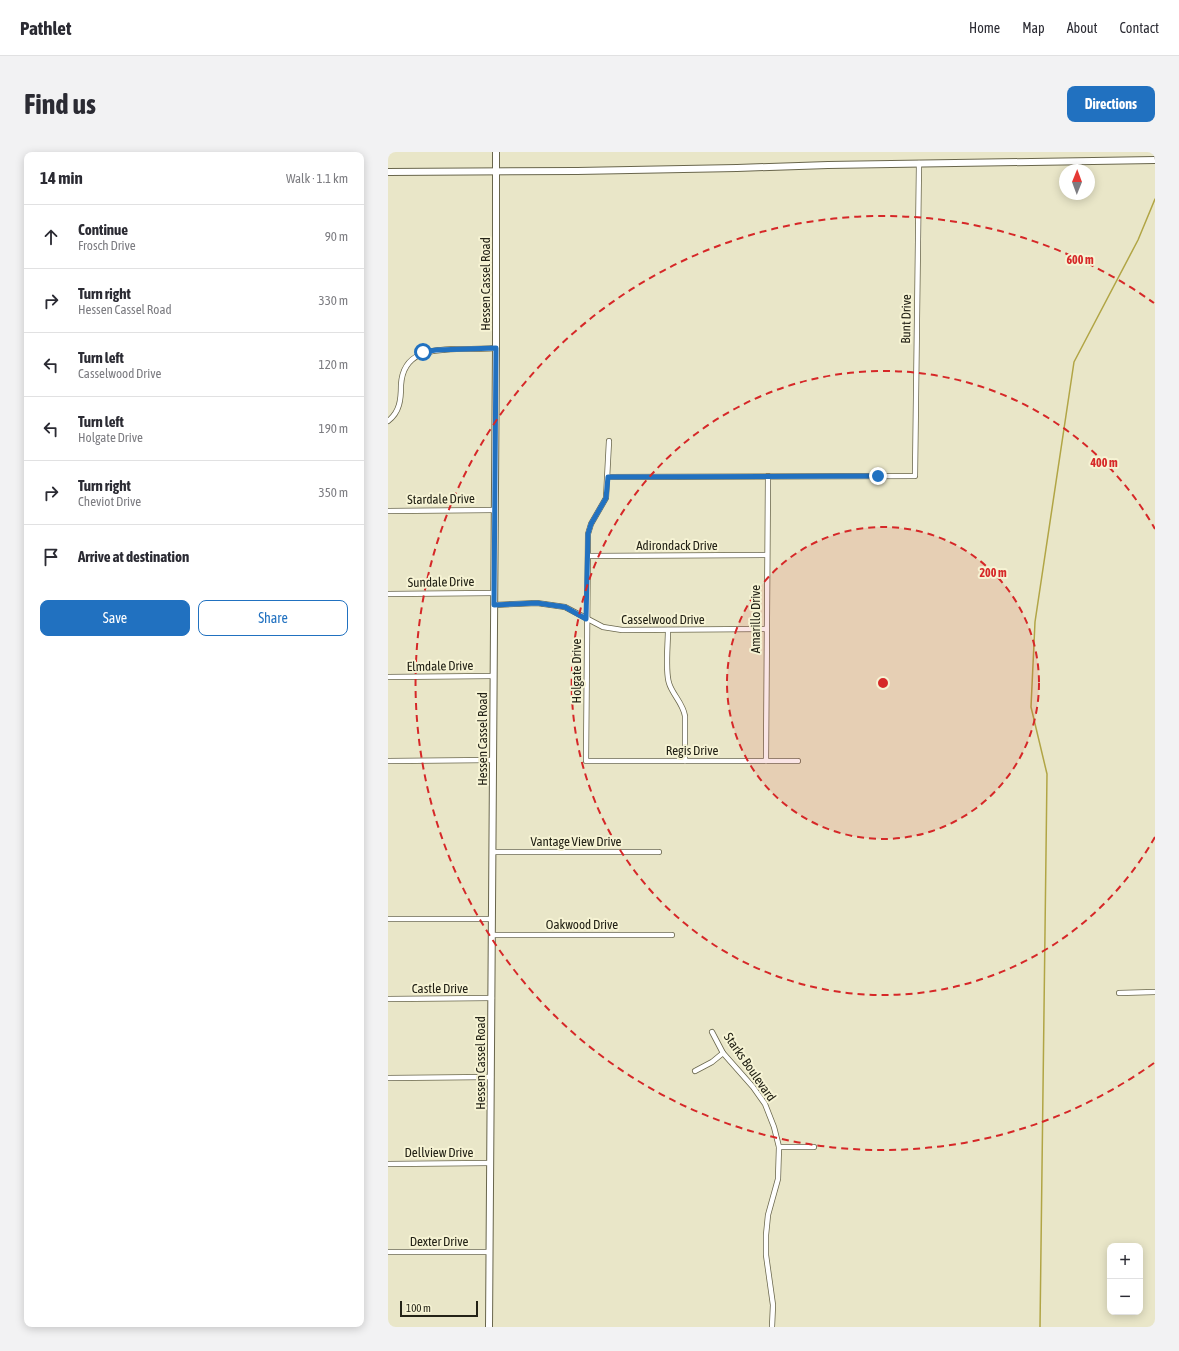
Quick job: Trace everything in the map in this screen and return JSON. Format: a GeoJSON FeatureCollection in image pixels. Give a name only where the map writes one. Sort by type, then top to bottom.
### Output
{"type":"FeatureCollection","features":[{"type":"Feature","properties":{"kind":"main road","name":"Hessen Cassel Road"},"geometry":{"type":"LineString","coordinates":[[489,1327],[496,152]]}},
{"type":"Feature","properties":{"kind":"main road"},"geometry":{"type":"LineString","coordinates":[[388,172],[495,172],[919,163],[1155,160]]}},
{"type":"Feature","properties":{"kind":"street","name":"Bunt Drive"},"geometry":{"type":"LineString","coordinates":[[768,476],[915,476],[919,163]]}},
{"type":"Feature","properties":{"kind":"street"},"geometry":{"type":"LineString","coordinates":[[388,421],[395,414],[399,405],[403,374],[408,364],[423,352],[436,350],[496,348]]}},
{"type":"Feature","properties":{"kind":"street","name":"Holgate Drive"},"geometry":{"type":"LineString","coordinates":[[586,762],[586,619],[588,534],[591,524],[606,498],[609,441]]}},
{"type":"Feature","properties":{"kind":"street"},"geometry":{"type":"LineString","coordinates":[[608,477],[768,476]]}},
{"type":"Feature","properties":{"kind":"street","name":"Amarillo Drive"},"geometry":{"type":"LineString","coordinates":[[766,761],[766,555],[768,476]]}},
{"type":"Feature","properties":{"kind":"street","name":"Stardale Drive"},"geometry":{"type":"LineString","coordinates":[[388,511],[494,510]]}},
{"type":"Feature","properties":{"kind":"street","name":"Adirondack Drive"},"geometry":{"type":"LineString","coordinates":[[588,556],[766,555]]}},
{"type":"Feature","properties":{"kind":"street","name":"Sundale Drive"},"geometry":{"type":"LineString","coordinates":[[388,594],[494,593]]}},
{"type":"Feature","properties":{"kind":"street","name":"Casselwood Drive"},"geometry":{"type":"LineString","coordinates":[[494,605],[537,603],[565,607],[603,627],[615,630],[766,629]]}},
{"type":"Feature","properties":{"kind":"street"},"geometry":{"type":"LineString","coordinates":[[668,630],[669,684],[686,716],[685,761]]}},
{"type":"Feature","properties":{"kind":"street","name":"Elmdale Drive"},"geometry":{"type":"LineString","coordinates":[[388,677],[493,676]]}},
{"type":"Feature","properties":{"kind":"street"},"geometry":{"type":"LineString","coordinates":[[388,761],[493,760]]}},
{"type":"Feature","properties":{"kind":"street","name":"Regis Drive"},"geometry":{"type":"LineString","coordinates":[[586,762],[798,761]]}},
{"type":"Feature","properties":{"kind":"street","name":"Vantage View Drive"},"geometry":{"type":"LineString","coordinates":[[493,852],[659,852]]}},
{"type":"Feature","properties":{"kind":"street"},"geometry":{"type":"LineString","coordinates":[[388,919],[492,919]]}},
{"type":"Feature","properties":{"kind":"street","name":"Oakwood Drive"},"geometry":{"type":"LineString","coordinates":[[492,935],[672,935]]}},
{"type":"Feature","properties":{"kind":"street"},"geometry":{"type":"LineString","coordinates":[[1119,993],[1155,992]]}},
{"type":"Feature","properties":{"kind":"street","name":"Castle Drive"},"geometry":{"type":"LineString","coordinates":[[388,999],[492,998]]}},
{"type":"Feature","properties":{"kind":"street","name":"Starks Boulevard"},"geometry":{"type":"LineString","coordinates":[[712,1032],[723,1054],[753,1087],[765,1104],[774,1127],[779,1147],[778,1179],[768,1215],[766,1235],[766,1255],[773,1305],[772,1327]]}},
{"type":"Feature","properties":{"kind":"street"},"geometry":{"type":"LineString","coordinates":[[696,1071],[723,1054]]}},
{"type":"Feature","properties":{"kind":"street"},"geometry":{"type":"LineString","coordinates":[[388,1078],[491,1077]]}},
{"type":"Feature","properties":{"kind":"street"},"geometry":{"type":"LineString","coordinates":[[779,1147],[814,1147]]}},
{"type":"Feature","properties":{"kind":"street","name":"Dellview Drive"},"geometry":{"type":"LineString","coordinates":[[388,1164],[490,1163]]}},
{"type":"Feature","properties":{"kind":"street","name":"Dexter Drive"},"geometry":{"type":"LineString","coordinates":[[388,1252],[489,1252]]}},
{"type":"Feature","properties":{"kind":"waterway"},"geometry":{"type":"LineString","coordinates":[[1040,1327],[1047,774],[1031,707],[1035,622],[1074,362],[1138,240],[1155,199]]}},
{"type":"Feature","properties":{"kind":"route"},"geometry":{"type":"LineString","coordinates":[[423,352],[436,350],[496,348],[494,605],[537,603],[565,607],[586,619],[588,534],[591,524],[606,498],[608,477],[878,476]]}}]}
